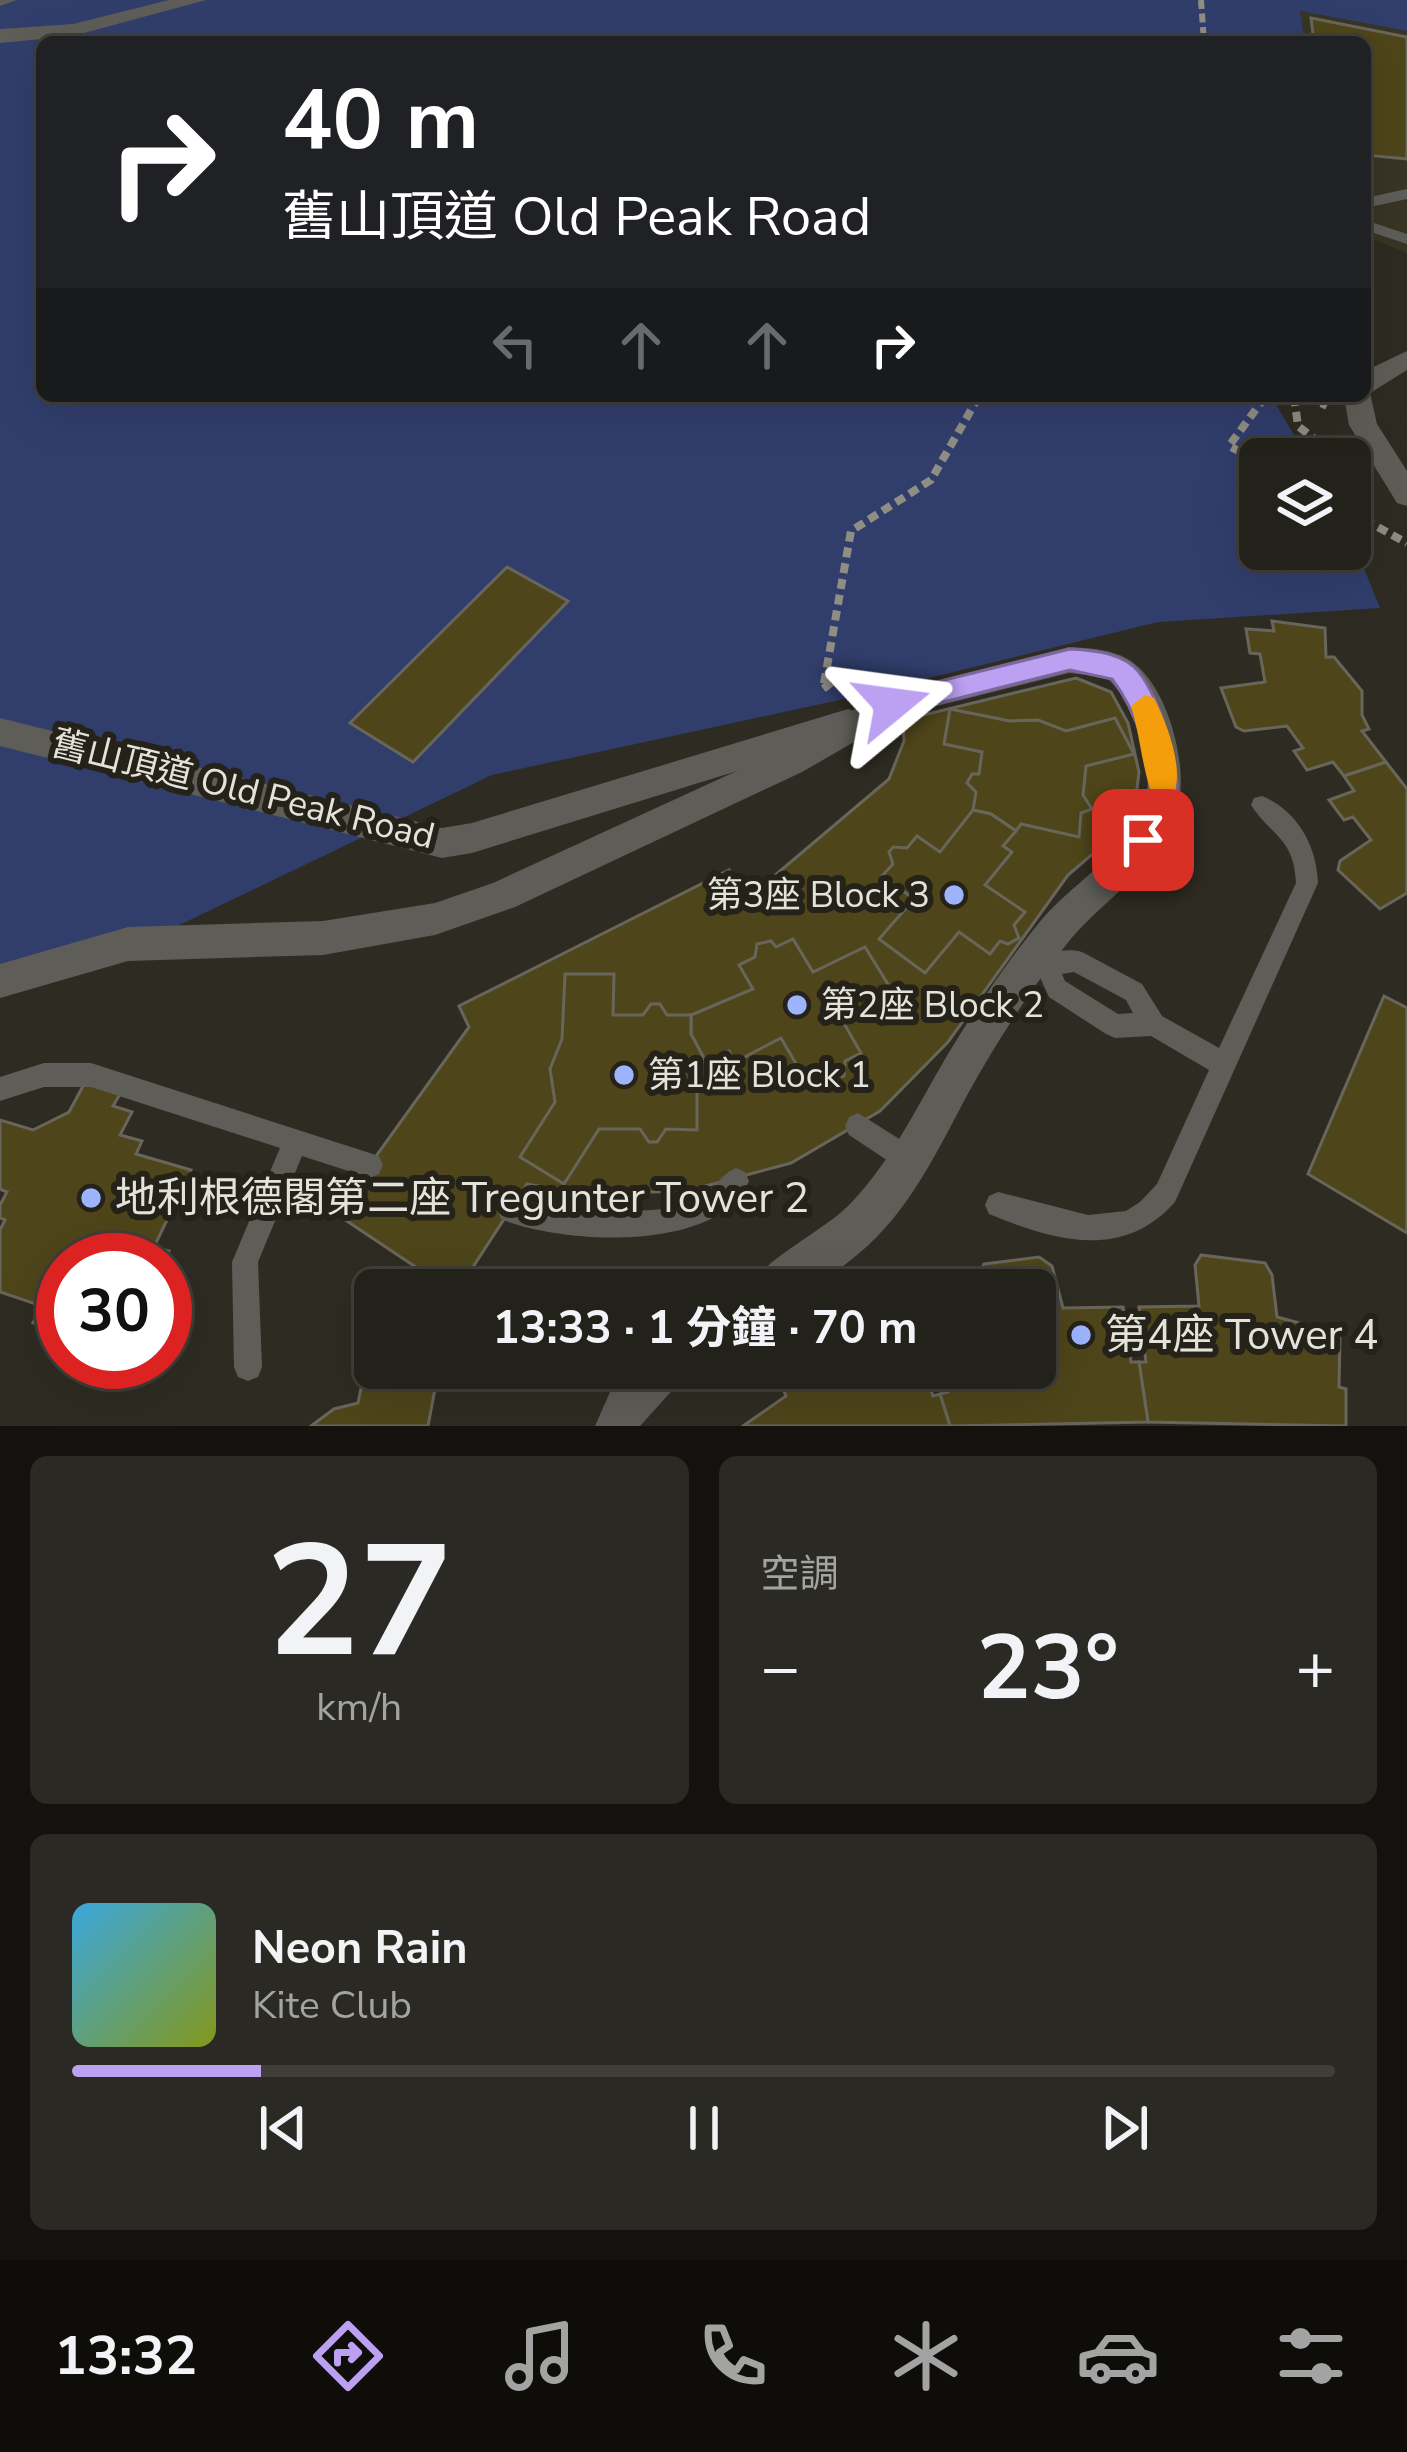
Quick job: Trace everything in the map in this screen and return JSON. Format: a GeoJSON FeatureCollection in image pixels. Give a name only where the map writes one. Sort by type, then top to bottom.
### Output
{"type":"FeatureCollection","features":[{"type":"Feature","properties":{"kind":"street"},"geometry":{"type":"LineString","coordinates":[[0,36],[82,29],[195,0]]}},
{"type":"Feature","properties":{"kind":"street"},"geometry":{"type":"LineString","coordinates":[[1371,380],[1407,360]]}},
{"type":"Feature","properties":{"kind":"street"},"geometry":{"type":"LineString","coordinates":[[1358,402],[1363,425],[1407,495]]}},
{"type":"Feature","properties":{"kind":"street","name":"舊山頂道 Old Peak Road"},"geometry":{"type":"LineString","coordinates":[[0,732],[442,843],[472,838],[864,718],[912,697],[1070,660],[1105,664],[1133,684],[1157,744],[1163,796],[1158,818],[1129,855],[1078,902],[964,1065],[911,1161],[850,1234],[800,1269]]}},
{"type":"Feature","properties":{"kind":"street"},"geometry":{"type":"LineString","coordinates":[[0,981],[128,944],[323,938],[435,920],[530,884],[790,762],[864,718]]}},
{"type":"Feature","properties":{"kind":"street"},"geometry":{"type":"LineString","coordinates":[[617,1426],[640,1389]]}},
{"type":"Feature","properties":{"kind":"lane"},"geometry":{"type":"LineString","coordinates":[[0,2],[10,0]]}},
{"type":"Feature","properties":{"kind":"lane"},"geometry":{"type":"LineString","coordinates":[[1371,202],[1407,194]]}},
{"type":"Feature","properties":{"kind":"lane"},"geometry":{"type":"LineString","coordinates":[[1371,227],[1407,239]]}},
{"type":"Feature","properties":{"kind":"lane"},"geometry":{"type":"LineString","coordinates":[[998,1205],[1096,1231],[1138,1222],[1166,1193],[1307,884],[1303,849],[1292,832],[1262,806]]}},
{"type":"Feature","properties":{"kind":"lane"},"geometry":{"type":"LineString","coordinates":[[1039,962],[1057,989],[1115,1026],[1153,1024]]}},
{"type":"Feature","properties":{"kind":"lane"},"geometry":{"type":"LineString","coordinates":[[1039,962],[1076,962],[1134,992],[1153,1024],[1225,1065]]}},
{"type":"Feature","properties":{"kind":"lane"},"geometry":{"type":"LineString","coordinates":[[0,1089],[44,1075],[91,1075],[370,1165]]}},
{"type":"Feature","properties":{"kind":"lane"},"geometry":{"type":"LineString","coordinates":[[858,1126],[911,1161]]}},
{"type":"Feature","properties":{"kind":"lane"},"geometry":{"type":"LineString","coordinates":[[248,1367],[245,1262],[296,1140]]}},
{"type":"Feature","properties":{"kind":"lane"},"geometry":{"type":"LineString","coordinates":[[510,1210],[665,1224],[710,1206],[736,1181]]}},
{"type":"Feature","properties":{"kind":"path"},"geometry":{"type":"LineString","coordinates":[[1201,0],[1204,36]]}},
{"type":"Feature","properties":{"kind":"path"},"geometry":{"type":"LineString","coordinates":[[864,718],[853,678],[835,680],[823,689],[851,531],[932,480],[976,402]]}},
{"type":"Feature","properties":{"kind":"path"},"geometry":{"type":"LineString","coordinates":[[1239,451],[1229,446],[1256,402]]}},
{"type":"Feature","properties":{"kind":"path"},"geometry":{"type":"LineString","coordinates":[[1292,402],[1290,411],[1296,425],[1313,438]]}},
{"type":"Feature","properties":{"kind":"path"},"geometry":{"type":"LineString","coordinates":[[1371,523],[1407,543]]}},
{"type":"Feature","properties":{"kind":"shaded area"},"geometry":{"type":"Polygon","coordinates":[[[0,0],[1407,0],[1407,31],[1300,11],[1304,36],[36,36],[36,402],[1275,402],[1296,438],[1239,438],[1239,570],[1365,570],[1380,608],[1158,622],[839,700],[492,775],[144,942],[0,996],[0,0]]]}},
{"type":"Feature","properties":{"kind":"shaded area"},"geometry":{"type":"Polygon","coordinates":[[[1300,11],[1407,31],[1407,253],[1371,238],[1371,36],[1304,36],[1300,11]]]}},
{"type":"Feature","properties":{"kind":"building"},"geometry":{"type":"Polygon","coordinates":[[[1311,18],[1407,37],[1407,159],[1371,156],[1371,36],[1313,36],[1311,18]]]}},
{"type":"Feature","properties":{"kind":"building"},"geometry":{"type":"Polygon","coordinates":[[[507,567],[568,601],[413,762],[350,723],[507,567]]]}},
{"type":"Feature","properties":{"kind":"building"},"geometry":{"type":"Polygon","coordinates":[[[1272,621],[1325,628],[1326,657],[1334,657],[1362,691],[1362,715],[1369,729],[1362,731],[1386,762],[1344,776],[1333,762],[1307,770],[1294,751],[1303,748],[1287,726],[1244,731],[1236,727],[1221,688],[1265,682],[1260,654],[1250,653],[1246,629],[1274,631],[1272,621]]]}},
{"type":"Feature","properties":{"kind":"building"},"geometry":{"type":"Polygon","coordinates":[[[1076,678],[1111,692],[1128,723],[1139,772],[1135,806],[1109,840],[1068,875],[948,1042],[880,1111],[791,1163],[687,1191],[579,1194],[527,1184],[472,1269],[419,1269],[335,1213],[469,1027],[459,1006],[729,870],[747,899],[889,779],[904,741],[903,720],[1076,678]]]}},
{"type":"Feature","properties":{"kind":"building"},"geometry":{"type":"Polygon","coordinates":[[[950,709],[1010,721],[1038,720],[1066,731],[1115,718],[1134,754],[1086,766],[1083,795],[1092,809],[1081,813],[1079,837],[1021,824],[1016,831],[991,814],[973,810],[976,792],[967,783],[972,774],[979,774],[982,752],[944,744],[950,709]]]}},
{"type":"Feature","properties":{"kind":"building"},"geometry":{"type":"Polygon","coordinates":[[[1386,762],[1407,789],[1407,893],[1380,909],[1338,870],[1340,861],[1371,840],[1353,817],[1344,820],[1329,800],[1354,791],[1344,776],[1386,762]]]}},
{"type":"Feature","properties":{"kind":"building","name":"第3座 Block 3"},"geometry":{"type":"Polygon","coordinates":[[[973,810],[991,814],[1016,831],[1003,846],[1012,852],[985,885],[1025,912],[1014,925],[1019,938],[1008,944],[1000,941],[990,954],[959,932],[925,973],[879,939],[914,899],[882,876],[893,864],[889,852],[893,847],[907,848],[917,836],[940,852],[973,810]]]}},
{"type":"Feature","properties":{"kind":"building","name":"第2座 Block 2"},"geometry":{"type":"Polygon","coordinates":[[[793,939],[813,972],[865,947],[894,994],[842,1020],[861,1053],[845,1061],[844,1076],[829,1078],[823,1072],[806,1081],[781,1038],[735,1062],[729,1051],[706,1062],[691,1034],[691,1015],[753,989],[739,965],[755,957],[757,944],[771,941],[776,947],[793,939]]]}},
{"type":"Feature","properties":{"kind":"building","name":"第1座 Block 1"},"geometry":{"type":"Polygon","coordinates":[[[565,974],[614,974],[613,1015],[643,1015],[651,1004],[660,1004],[667,1015],[691,1015],[691,1034],[706,1062],[697,1066],[697,1130],[666,1129],[657,1142],[649,1142],[640,1129],[599,1129],[564,1184],[520,1157],[555,1102],[550,1069],[562,1039],[565,974]]]}},
{"type":"Feature","properties":{"kind":"building"},"geometry":{"type":"Polygon","coordinates":[[[1384,996],[1407,1008],[1407,1233],[1308,1174],[1384,996]]]}},
{"type":"Feature","properties":{"kind":"building","name":"地利根德閣第二座 Tregunter Tower 2"},"geometry":{"type":"Polygon","coordinates":[[[90,1073],[126,1084],[113,1106],[132,1112],[120,1135],[142,1141],[136,1154],[191,1170],[161,1233],[36,1233],[36,1304],[0,1292],[0,1230],[5,1220],[0,1218],[0,1205],[7,1192],[0,1189],[0,1120],[33,1130],[69,1112],[90,1073]]]}},
{"type":"Feature","properties":{"kind":"building"},"geometry":{"type":"Polygon","coordinates":[[[1201,1255],[1265,1263],[1272,1275],[1277,1317],[1340,1334],[1339,1387],[1346,1389],[1346,1426],[1148,1422],[1139,1362],[1146,1362],[1139,1307],[1199,1306],[1195,1265],[1201,1255]]]}},
{"type":"Feature","properties":{"kind":"building","name":"第4座 Tower 4"},"geometry":{"type":"Polygon","coordinates":[[[1039,1257],[1053,1269],[981,1269],[984,1264],[1039,1257]]]}},
{"type":"Feature","properties":{"kind":"building","name":"第4座 Tower 4"},"geometry":{"type":"Polygon","coordinates":[[[1056,1281],[1063,1308],[1123,1307],[1131,1362],[1139,1362],[1148,1422],[950,1426],[940,1394],[1056,1389],[1056,1281]]]}},
{"type":"Feature","properties":{"kind":"building"},"geometry":{"type":"Polygon","coordinates":[[[361,1389],[435,1389],[428,1426],[311,1426],[334,1409],[358,1403],[361,1389]]]}},
{"type":"Feature","properties":{"kind":"building"},"geometry":{"type":"Polygon","coordinates":[[[783,1389],[930,1389],[933,1396],[940,1394],[950,1426],[743,1426],[786,1396],[783,1389]]]}},
{"type":"Feature","properties":{"kind":"slow traffic"},"geometry":{"type":"LineString","coordinates":[[1145,706],[1161,762],[1163,788]]}},
{"type":"Feature","properties":{"kind":"place","name":"第3座 Block 3"},"geometry":{"type":"Point","coordinates":[954,895]}},
{"type":"Feature","properties":{"kind":"place","name":"第2座 Block 2"},"geometry":{"type":"Point","coordinates":[797,1005]}},
{"type":"Feature","properties":{"kind":"place","name":"第1座 Block 1"},"geometry":{"type":"Point","coordinates":[624,1075]}},
{"type":"Feature","properties":{"kind":"place","name":"地利根德閣第二座 Tregunter Tower 2"},"geometry":{"type":"Point","coordinates":[91,1198]}},
{"type":"Feature","properties":{"kind":"place","name":"第4座 Tower 4"},"geometry":{"type":"Point","coordinates":[1081,1335]}},
{"type":"Feature","properties":{"kind":"route"},"geometry":{"type":"LineString","coordinates":[[892,704],[1070,660],[1095,661],[1121,671],[1139,694],[1161,762],[1162,807],[1143,840]]}}]}
